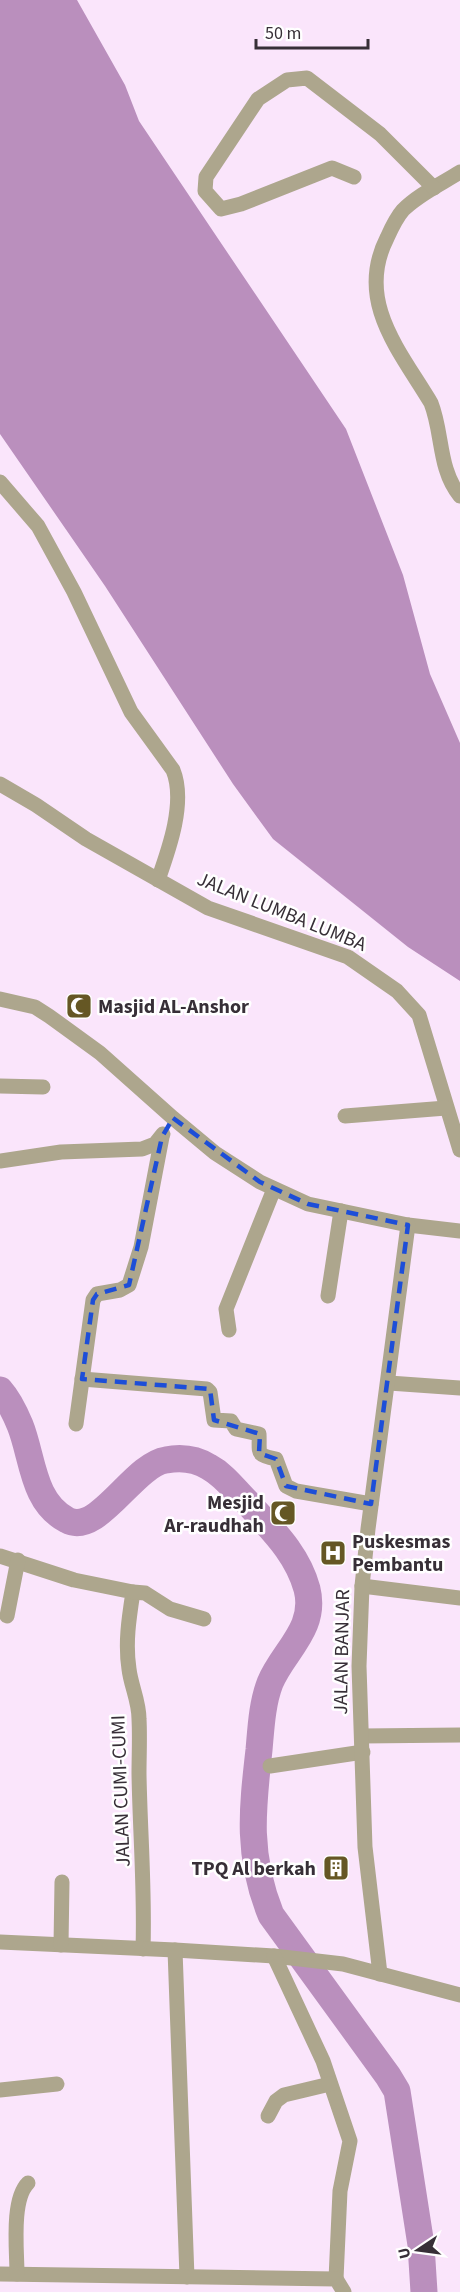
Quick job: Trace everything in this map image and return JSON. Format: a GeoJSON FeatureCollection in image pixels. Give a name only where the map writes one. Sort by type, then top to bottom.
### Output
{"type":"FeatureCollection","features":[{"type":"Feature","properties":{"kind":"street"},"geometry":{"type":"LineString","coordinates":[[354,177],[332,168],[241,204],[221,209],[205,191],[206,177],[258,99],[287,80],[307,78],[380,134],[434,188]]}},
{"type":"Feature","properties":{"kind":"street"},"geometry":{"type":"LineString","coordinates":[[460,172],[401,212],[381,250],[375,280],[378,302],[387,330],[431,403],[436,416],[447,475],[460,496]]}},
{"type":"Feature","properties":{"kind":"street"},"geometry":{"type":"LineString","coordinates":[[0,482],[38,526],[74,592],[131,712],[173,770],[178,793],[170,847],[158,880]]}},
{"type":"Feature","properties":{"kind":"street","name":"JALAN LUMBA LUMBA"},"geometry":{"type":"LineString","coordinates":[[0,784],[86,839],[208,908],[348,957],[397,991],[419,1015],[460,1150]]}},
{"type":"Feature","properties":{"kind":"street"},"geometry":{"type":"LineString","coordinates":[[0,999],[35,1007],[49,1016],[100,1053],[172,1118],[215,1153],[260,1182],[308,1204],[408,1225],[460,1231]]}},
{"type":"Feature","properties":{"kind":"street"},"geometry":{"type":"LineString","coordinates":[[0,1086],[43,1087]]}},
{"type":"Feature","properties":{"kind":"street"},"geometry":{"type":"LineString","coordinates":[[345,1116],[446,1108]]}},
{"type":"Feature","properties":{"kind":"street"},"geometry":{"type":"LineString","coordinates":[[76,1424],[93,1300],[97,1294],[120,1290],[129,1285],[141,1247],[162,1137],[172,1118]]}},
{"type":"Feature","properties":{"kind":"street"},"geometry":{"type":"LineString","coordinates":[[0,1161],[61,1152],[142,1149],[155,1144],[162,1137]]}},
{"type":"Feature","properties":{"kind":"street"},"geometry":{"type":"LineString","coordinates":[[229,1330],[226,1309],[274,1189]]}},
{"type":"Feature","properties":{"kind":"street"},"geometry":{"type":"LineString","coordinates":[[328,1296],[341,1210]]}},
{"type":"Feature","properties":{"kind":"street","name":"JALAN BANJAR"},"geometry":{"type":"LineString","coordinates":[[380,1974],[367,1875],[359,1666],[362,1586],[371,1504],[389,1383],[408,1225]]}},
{"type":"Feature","properties":{"kind":"street"},"geometry":{"type":"LineString","coordinates":[[82,1380],[207,1389],[210,1392],[214,1420],[231,1421],[236,1430],[260,1434],[259,1453],[261,1456],[276,1459],[286,1486],[296,1491],[371,1504]]}},
{"type":"Feature","properties":{"kind":"street"},"geometry":{"type":"LineString","coordinates":[[389,1383],[460,1388]]}},
{"type":"Feature","properties":{"kind":"street"},"geometry":{"type":"LineString","coordinates":[[0,1556],[74,1580],[145,1593],[170,1609],[204,1619]]}},
{"type":"Feature","properties":{"kind":"street"},"geometry":{"type":"LineString","coordinates":[[7,1616],[18,1560]]}},
{"type":"Feature","properties":{"kind":"street"},"geometry":{"type":"LineString","coordinates":[[362,1586],[460,1598]]}},
{"type":"Feature","properties":{"kind":"street","name":"JALAN CUMI-CUMI"},"geometry":{"type":"LineString","coordinates":[[133,1592],[127,1652],[140,1720],[143,1949]]}},
{"type":"Feature","properties":{"kind":"street"},"geometry":{"type":"LineString","coordinates":[[362,1736],[460,1735]]}},
{"type":"Feature","properties":{"kind":"street"},"geometry":{"type":"LineString","coordinates":[[270,1767],[363,1752]]}},
{"type":"Feature","properties":{"kind":"street"},"geometry":{"type":"LineString","coordinates":[[61,1945],[62,1882]]}},
{"type":"Feature","properties":{"kind":"street"},"geometry":{"type":"LineString","coordinates":[[0,1942],[175,1950],[343,1964],[460,1995]]}},
{"type":"Feature","properties":{"kind":"street"},"geometry":{"type":"LineString","coordinates":[[175,1950],[187,2277]]}},
{"type":"Feature","properties":{"kind":"street"},"geometry":{"type":"LineString","coordinates":[[0,2274],[187,2277],[340,2286],[340,2191],[350,2141],[323,2061],[278,1957]]}},
{"type":"Feature","properties":{"kind":"street"},"geometry":{"type":"LineString","coordinates":[[0,2090],[57,2084]]}},
{"type":"Feature","properties":{"kind":"street"},"geometry":{"type":"LineString","coordinates":[[268,2116],[276,2101],[284,2095],[330,2084]]}},
{"type":"Feature","properties":{"kind":"street"},"geometry":{"type":"LineString","coordinates":[[17,2274],[18,2209],[23,2188],[28,2183]]}},
{"type":"Feature","properties":{"kind":"highlighted area"},"geometry":{"type":"Polygon","coordinates":[[[173,1118],[260,1182],[308,1204],[408,1225],[371,1504],[286,1486],[276,1459],[259,1453],[260,1434],[214,1420],[210,1389],[82,1379],[93,1300],[97,1294],[129,1285],[162,1137],[173,1118]]]}},
{"type":"Feature","properties":{"kind":"shaded area"},"geometry":{"type":"Polygon","coordinates":[[[0,0],[77,0],[125,85],[139,121],[346,429],[403,575],[430,674],[460,743],[460,981],[408,947],[273,839],[233,784],[105,586],[0,434],[0,0]]]}},
{"type":"Feature","properties":{"kind":"waterway"},"geometry":{"type":"LineString","coordinates":[[0,1390],[9,1402],[20,1425],[40,1490],[55,1512],[67,1520],[79,1523],[91,1518],[154,1465],[172,1459],[194,1460],[224,1478],[282,1541],[297,1563],[307,1589],[309,1603],[303,1628],[276,1671],[265,1699],[253,1813],[258,1873],[271,1915],[397,2091],[421,2245],[424,2292]]}},
{"type":"Feature","properties":{"kind":"place","name":"Masjid AL-Anshor"},"geometry":{"type":"Point","coordinates":[79,1006]}},
{"type":"Feature","properties":{"kind":"place","name":"Mesjid Ar-raudhah"},"geometry":{"type":"Point","coordinates":[283,1513]}},
{"type":"Feature","properties":{"kind":"place","name":"Puskesmas Pembantu"},"geometry":{"type":"Point","coordinates":[333,1553]}},
{"type":"Feature","properties":{"kind":"place","name":"TPQ Al berkah"},"geometry":{"type":"Point","coordinates":[336,1868]}}]}
